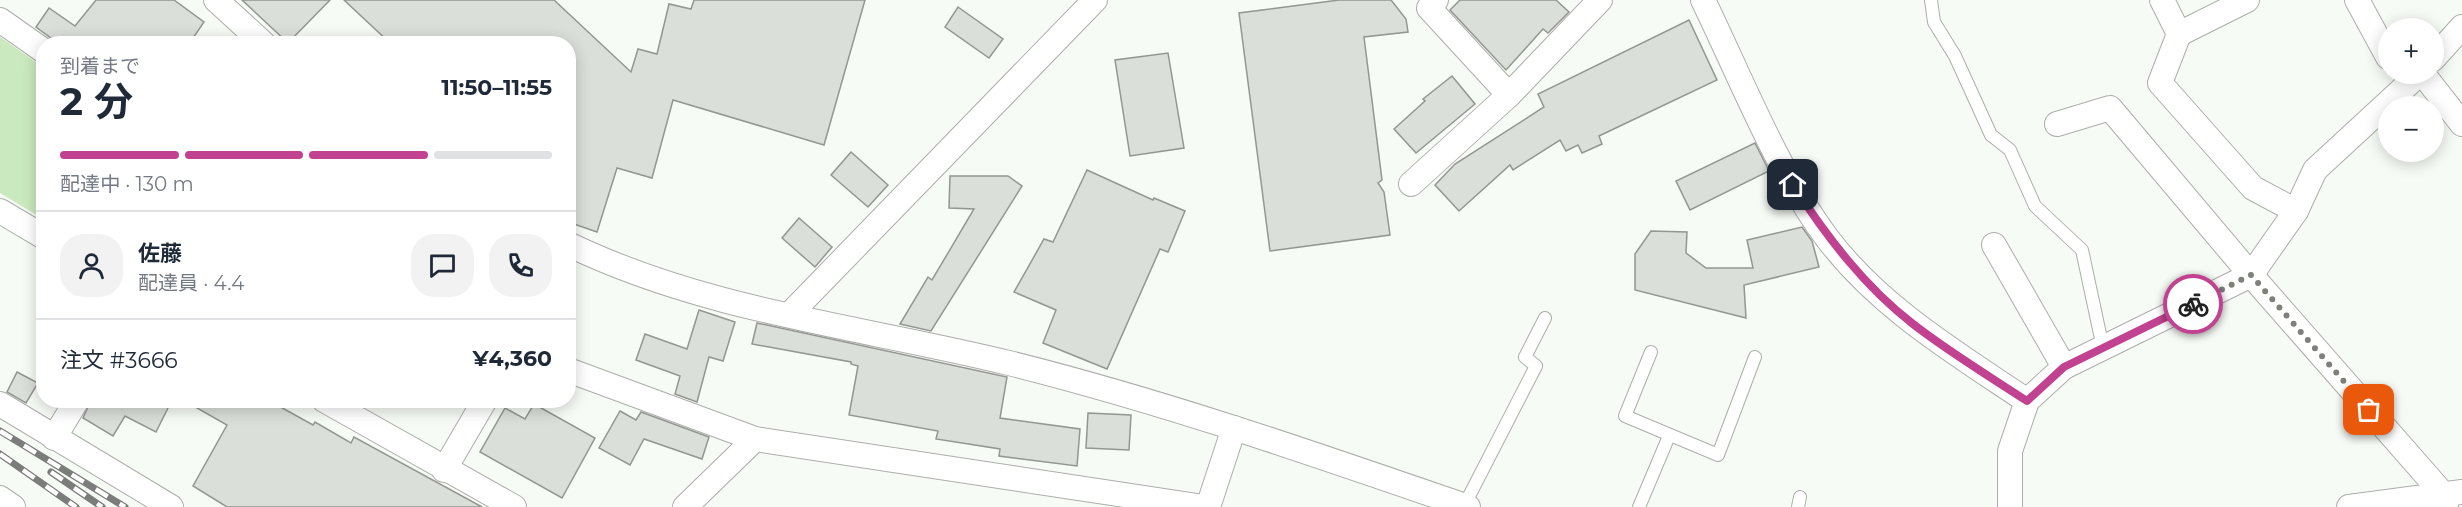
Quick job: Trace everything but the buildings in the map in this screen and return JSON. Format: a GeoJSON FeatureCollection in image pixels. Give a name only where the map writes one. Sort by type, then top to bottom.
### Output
{"type":"FeatureCollection","features":[{"type":"Feature","properties":{"kind":"street"},"geometry":{"type":"LineString","coordinates":[[216,0],[255,36]]}},
{"type":"Feature","properties":{"kind":"street"},"geometry":{"type":"LineString","coordinates":[[789,315],[1095,0]]}},
{"type":"Feature","properties":{"kind":"street"},"geometry":{"type":"LineString","coordinates":[[1436,0],[1429,8],[1509,95]]}},
{"type":"Feature","properties":{"kind":"street"},"geometry":{"type":"LineString","coordinates":[[1411,184],[1509,95],[1600,0]]}},
{"type":"Feature","properties":{"kind":"street"},"geometry":{"type":"LineString","coordinates":[[1703,0],[1793,185],[1828,238],[1868,283],[1913,324],[2027,401]]}},
{"type":"Feature","properties":{"kind":"street"},"geometry":{"type":"LineString","coordinates":[[2162,0],[2179,34]]}},
{"type":"Feature","properties":{"kind":"street"},"geometry":{"type":"LineString","coordinates":[[2247,0],[2179,34],[2160,83],[2253,188],[2296,211]]}},
{"type":"Feature","properties":{"kind":"street"},"geometry":{"type":"LineString","coordinates":[[2357,0],[2378,39]]}},
{"type":"Feature","properties":{"kind":"street"},"geometry":{"type":"LineString","coordinates":[[0,20],[36,45]]}},
{"type":"Feature","properties":{"kind":"street"},"geometry":{"type":"LineString","coordinates":[[2444,47],[2462,27]]}},
{"type":"Feature","properties":{"kind":"street"},"geometry":{"type":"LineString","coordinates":[[2010,507],[2010,451],[2027,401],[2064,367],[2251,275],[2296,211],[2315,170],[2402,84]]}},
{"type":"Feature","properties":{"kind":"street"},"geometry":{"type":"LineString","coordinates":[[2419,84],[2462,124]]}},
{"type":"Feature","properties":{"kind":"street"},"geometry":{"type":"LineString","coordinates":[[2057,124],[2110,108],[2251,275],[2450,498]]}},
{"type":"Feature","properties":{"kind":"street"},"geometry":{"type":"LineString","coordinates":[[0,211],[36,232]]}},
{"type":"Feature","properties":{"kind":"street"},"geometry":{"type":"LineString","coordinates":[[1995,246],[2064,367]]}},
{"type":"Feature","properties":{"kind":"street"},"geometry":{"type":"LineString","coordinates":[[576,250],[678,287],[789,315],[1008,363],[1148,399],[1466,506]]}},
{"type":"Feature","properties":{"kind":"street"},"geometry":{"type":"LineString","coordinates":[[576,373],[755,439],[1206,507],[1234,428]]}},
{"type":"Feature","properties":{"kind":"street"},"geometry":{"type":"LineString","coordinates":[[0,404],[171,507]]}},
{"type":"Feature","properties":{"kind":"street"},"geometry":{"type":"LineString","coordinates":[[54,438],[72,408]]}},
{"type":"Feature","properties":{"kind":"street"},"geometry":{"type":"LineString","coordinates":[[338,408],[444,470],[514,507]]}},
{"type":"Feature","properties":{"kind":"street"},"geometry":{"type":"LineString","coordinates":[[444,470],[480,408]]}},
{"type":"Feature","properties":{"kind":"street"},"geometry":{"type":"LineString","coordinates":[[685,507],[755,439]]}},
{"type":"Feature","properties":{"kind":"street"},"geometry":{"type":"LineString","coordinates":[[0,498],[13,507]]}},
{"type":"Feature","properties":{"kind":"street"},"geometry":{"type":"LineString","coordinates":[[2349,507],[2450,498]]}},
{"type":"Feature","properties":{"kind":"lane"},"geometry":{"type":"LineString","coordinates":[[1931,0],[1934,22],[1955,56],[1991,135],[2010,150],[2035,206],[2082,250],[2103,348]]}},
{"type":"Feature","properties":{"kind":"lane"},"geometry":{"type":"LineString","coordinates":[[1466,506],[1536,366],[1525,357],[1545,318]]}},
{"type":"Feature","properties":{"kind":"lane"},"geometry":{"type":"LineString","coordinates":[[1651,352],[1625,416],[1718,455],[1755,357]]}},
{"type":"Feature","properties":{"kind":"lane"},"geometry":{"type":"LineString","coordinates":[[1639,507],[1669,436]]}},
{"type":"Feature","properties":{"kind":"green space"},"geometry":{"type":"Polygon","coordinates":[[[0,37],[36,62],[36,215],[0,193],[0,37]]]}},
{"type":"Feature","properties":{"kind":"railway"},"geometry":{"type":"LineString","coordinates":[[0,431],[125,507]]}},
{"type":"Feature","properties":{"kind":"railway"},"geometry":{"type":"LineString","coordinates":[[0,454],[76,507]]}},
{"type":"Feature","properties":{"kind":"railway"},"geometry":{"type":"LineString","coordinates":[[51,472],[102,507]]}},
{"type":"Feature","properties":{"kind":"way so far"},"geometry":{"type":"LineString","coordinates":[[2193,304],[2251,275],[2369,410]]}},
{"type":"Feature","properties":{"kind":"route"},"geometry":{"type":"LineString","coordinates":[[1793,185],[1828,238],[1868,283],[1913,324],[2027,401],[2064,367],[2193,304]]}}]}
